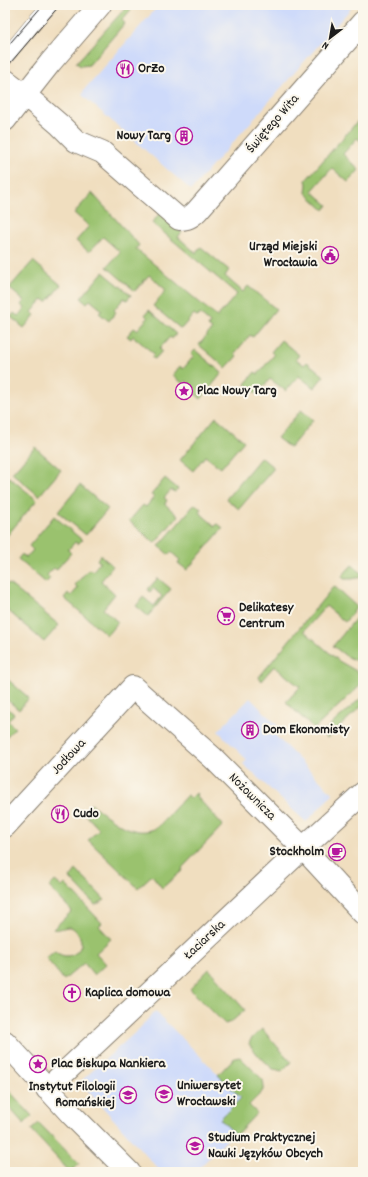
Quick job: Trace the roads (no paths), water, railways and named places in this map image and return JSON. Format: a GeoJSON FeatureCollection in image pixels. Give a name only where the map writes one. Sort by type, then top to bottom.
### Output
{"type":"FeatureCollection","features":[{"type":"Feature","properties":{"kind":"street"},"geometry":{"type":"LineString","coordinates":[[5,120],[100,5]]}},
{"type":"Feature","properties":{"kind":"street","name":"Świętego Wita"},"geometry":{"type":"LineString","coordinates":[[25,95],[76,141],[102,152],[179,219],[184,219],[192,216],[363,22]]}},
{"type":"Feature","properties":{"kind":"street"},"geometry":{"type":"LineString","coordinates":[[5,80],[25,95]]}},
{"type":"Feature","properties":{"kind":"street","name":"Jodłowa"},"geometry":{"type":"LineString","coordinates":[[5,826],[133,687]]}},
{"type":"Feature","properties":{"kind":"street","name":"Nożownicza"},"geometry":{"type":"LineString","coordinates":[[133,687],[213,758],[303,848],[363,913]]}},
{"type":"Feature","properties":{"kind":"street","name":"Łaciarska"},"geometry":{"type":"LineString","coordinates":[[47,1089],[363,793]]}},
{"type":"Feature","properties":{"kind":"street"},"geometry":{"type":"LineString","coordinates":[[5,1042],[47,1089],[129,1172]]}},
{"type":"Feature","properties":{"kind":"lane"},"geometry":{"type":"LineString","coordinates":[[5,58],[50,5]]}},
{"type":"Feature","properties":{"kind":"tram line"},"geometry":{"type":"LineString","coordinates":[[5,49],[43,5]]}},
{"type":"Feature","properties":{"kind":"tram line"},"geometry":{"type":"LineString","coordinates":[[5,69],[60,5]]}},
{"type":"Feature","properties":{"kind":"place","name":"Orƶo"},"geometry":{"type":"Point","coordinates":[125,69]}},
{"type":"Feature","properties":{"kind":"place","name":"Nowy Targ"},"geometry":{"type":"Point","coordinates":[184,136]}},
{"type":"Feature","properties":{"kind":"place","name":"Urząd Miejski Wrocławia"},"geometry":{"type":"Point","coordinates":[330,255]}},
{"type":"Feature","properties":{"kind":"place","name":"Plac Nowy Targ"},"geometry":{"type":"Point","coordinates":[184,391]}},
{"type":"Feature","properties":{"kind":"place","name":"Delikatesy Centrum"},"geometry":{"type":"Point","coordinates":[226,616]}},
{"type":"Feature","properties":{"kind":"place","name":"Dom Ekonomisty"},"geometry":{"type":"Point","coordinates":[250,730]}},
{"type":"Feature","properties":{"kind":"place","name":"Cudo"},"geometry":{"type":"Point","coordinates":[60,814]}},
{"type":"Feature","properties":{"kind":"place","name":"Stockholm"},"geometry":{"type":"Point","coordinates":[337,852]}},
{"type":"Feature","properties":{"kind":"place","name":"Kaplica domowa"},"geometry":{"type":"Point","coordinates":[72,993]}},
{"type":"Feature","properties":{"kind":"place","name":"Plac Biskupa Nankiera"},"geometry":{"type":"Point","coordinates":[38,1064]}},
{"type":"Feature","properties":{"kind":"place","name":"Uniwersytet Wrocławski"},"geometry":{"type":"Point","coordinates":[164,1094]}},
{"type":"Feature","properties":{"kind":"place","name":"Instytut Filologii Romańskiej"},"geometry":{"type":"Point","coordinates":[128,1095]}},
{"type":"Feature","properties":{"kind":"place","name":"Studium Praktycznej Nauki Języków Obcych"},"geometry":{"type":"Point","coordinates":[195,1146]}}]}
